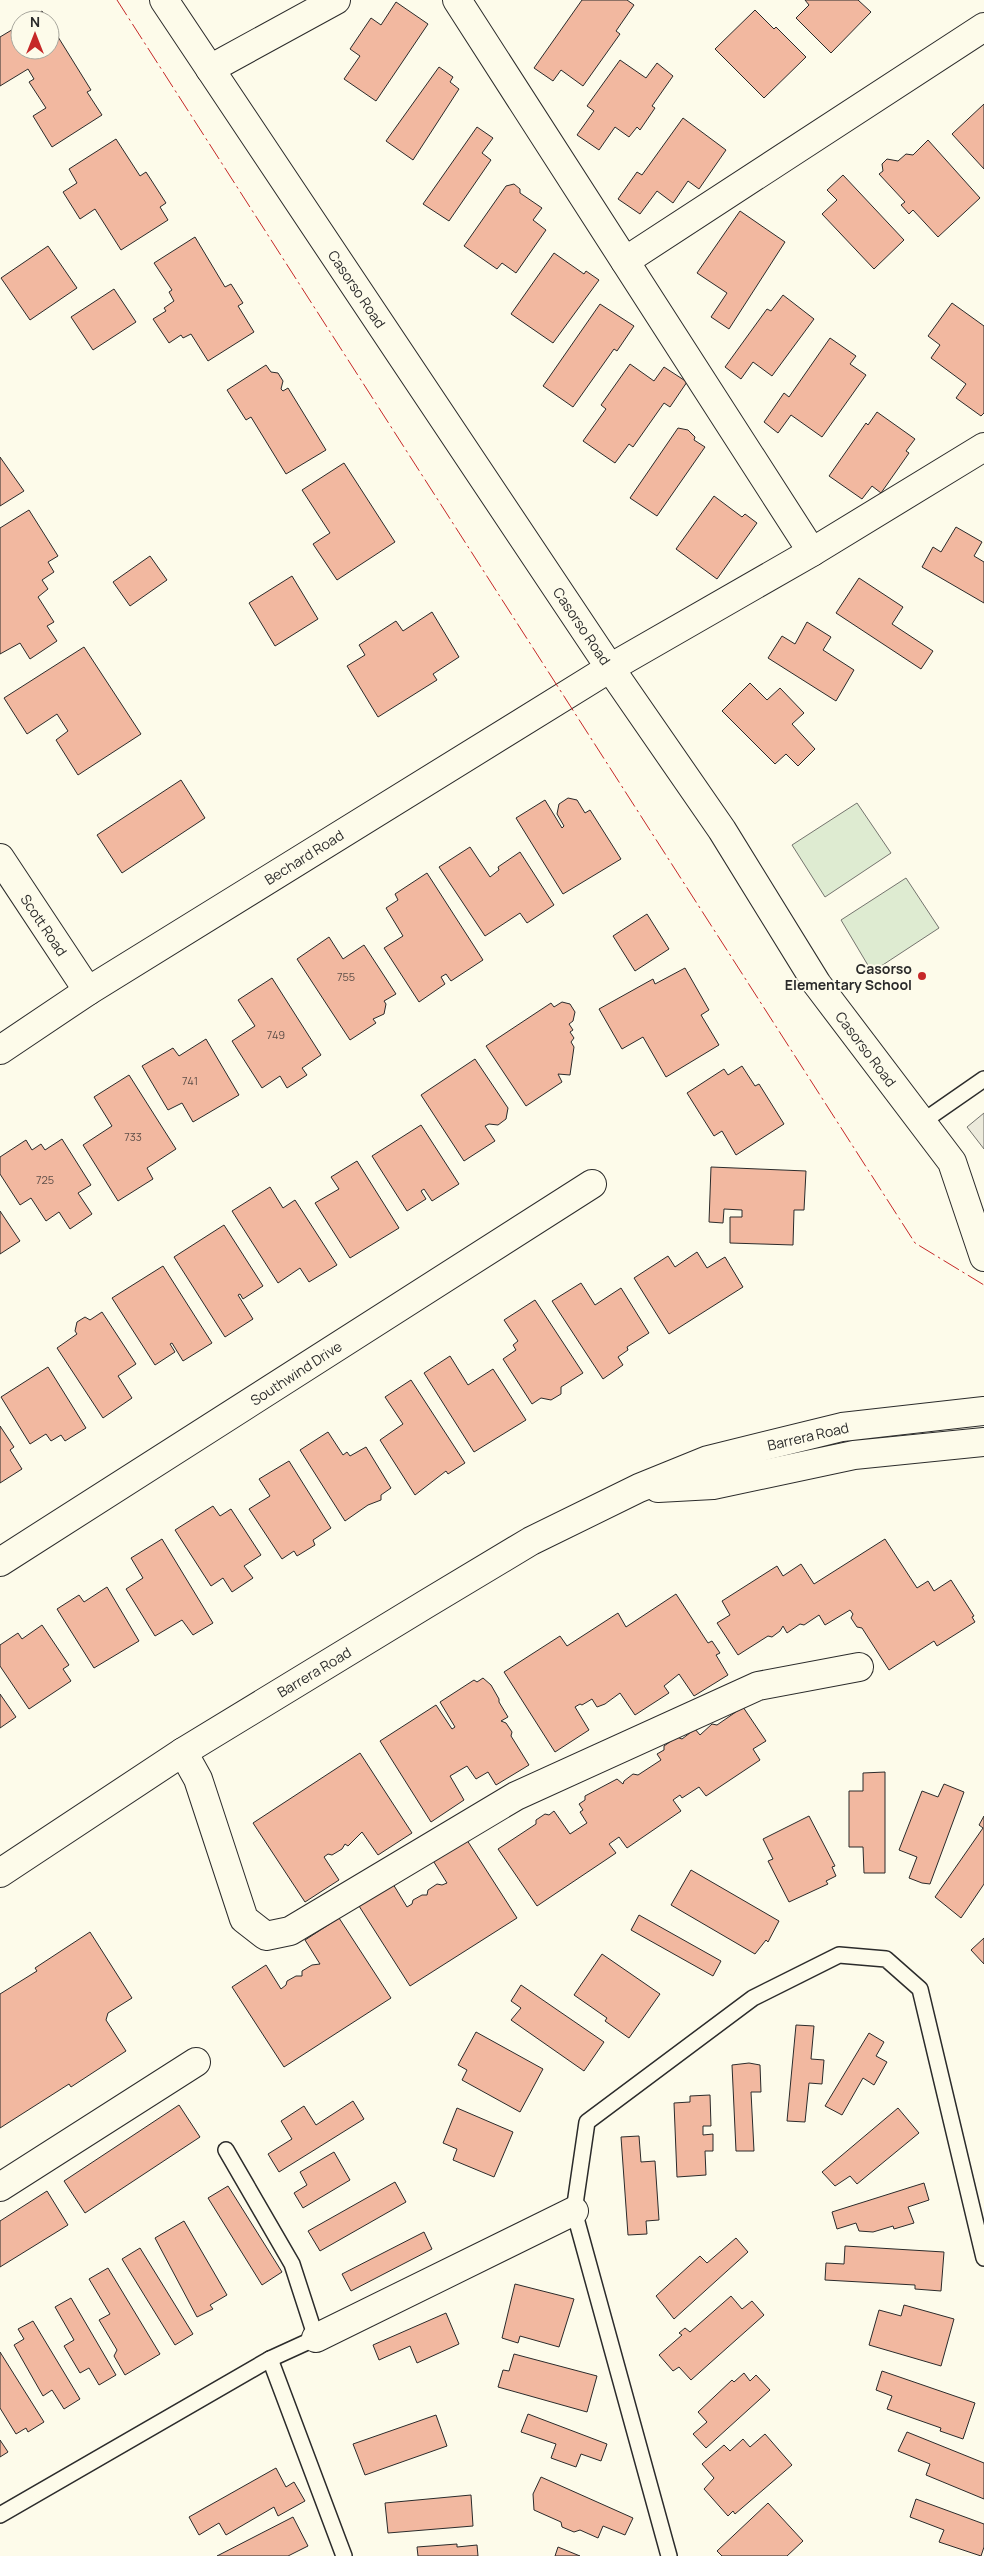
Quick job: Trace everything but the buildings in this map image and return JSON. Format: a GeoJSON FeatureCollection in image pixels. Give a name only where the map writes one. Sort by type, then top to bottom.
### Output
{"type":"FeatureCollection","features":[{"type":"Feature","properties":{"kind":"street","name":"Casorso Road"},"geometry":{"type":"LineString","coordinates":[[164,0],[610,668],[722,830],[817,984],[952,1162],[984,1258]]}},
{"type":"Feature","properties":{"kind":"street"},"geometry":{"type":"LineString","coordinates":[[210,70],[336,0]]}},
{"type":"Feature","properties":{"kind":"street"},"geometry":{"type":"LineString","coordinates":[[457,0],[812,552]]}},
{"type":"Feature","properties":{"kind":"street"},"geometry":{"type":"LineString","coordinates":[[625,261],[984,26]]}},
{"type":"Feature","properties":{"kind":"street","name":"Bechard Road"},"geometry":{"type":"LineString","coordinates":[[0,1050],[88,991],[610,668],[812,552],[984,446]]}},
{"type":"Feature","properties":{"kind":"street","name":"Scott Road"},"geometry":{"type":"LineString","coordinates":[[0,858],[88,991]]}},
{"type":"Feature","properties":{"kind":"street","name":"Southwind Drive"},"geometry":{"type":"LineString","coordinates":[[0,1562],[592,1184]]}},
{"type":"Feature","properties":{"kind":"street","name":"Barrera Road"},"geometry":{"type":"LineString","coordinates":[[0,1873],[183,1752],[531,1541],[638,1488],[708,1460],[842,1427],[984,1411]]}},
{"type":"Feature","properties":{"kind":"street","name":"Barrera Road"},"geometry":{"type":"LineString","coordinates":[[638,1488],[713,1485],[854,1454],[984,1442]]}},
{"type":"Feature","properties":{"kind":"street"},"geometry":{"type":"LineString","coordinates":[[183,1752],[198,1779],[244,1919],[266,1936],[290,1931],[516,1796],[748,1690],[758,1686],[859,1667]]}},
{"type":"Feature","properties":{"kind":"street"},"geometry":{"type":"LineString","coordinates":[[0,2187],[196,2062]]}},
{"type":"Feature","properties":{"kind":"street"},"geometry":{"type":"LineString","coordinates":[[316,2338],[574,2212]]}},
{"type":"Feature","properties":{"kind":"lane"},"geometry":{"type":"LineString","coordinates":[[922,1122],[984,1079]]}},
{"type":"Feature","properties":{"kind":"lane"},"geometry":{"type":"LineString","coordinates":[[669,2556],[574,2212],[587,2122],[753,1998],[840,1955],[886,1959],[920,1989],[984,2258]]}},
{"type":"Feature","properties":{"kind":"lane"},"geometry":{"type":"LineString","coordinates":[[0,2515],[270,2359],[316,2338],[292,2264],[226,2150]]}},
{"type":"Feature","properties":{"kind":"lane"},"geometry":{"type":"LineString","coordinates":[[270,2359],[344,2556]]}},
{"type":"Feature","properties":{"kind":"green space"},"geometry":{"type":"Polygon","coordinates":[[[857,803],[891,853],[825,897],[792,845],[857,803]]]}},
{"type":"Feature","properties":{"kind":"green space"},"geometry":{"type":"Polygon","coordinates":[[[906,878],[939,928],[872,972],[841,920],[906,878]]]}},
{"type":"Feature","properties":{"kind":"shaded area"},"geometry":{"type":"Polygon","coordinates":[[[984,1113],[984,1149],[967,1127],[984,1113]]]}},
{"type":"Feature","properties":{"kind":"power"},"geometry":{"type":"LineString","coordinates":[[117,0],[915,1243],[984,1285]]}},
{"type":"Feature","properties":{"kind":"place","name":"Casorso Elementary School"},"geometry":{"type":"Point","coordinates":[922,976]}}]}
